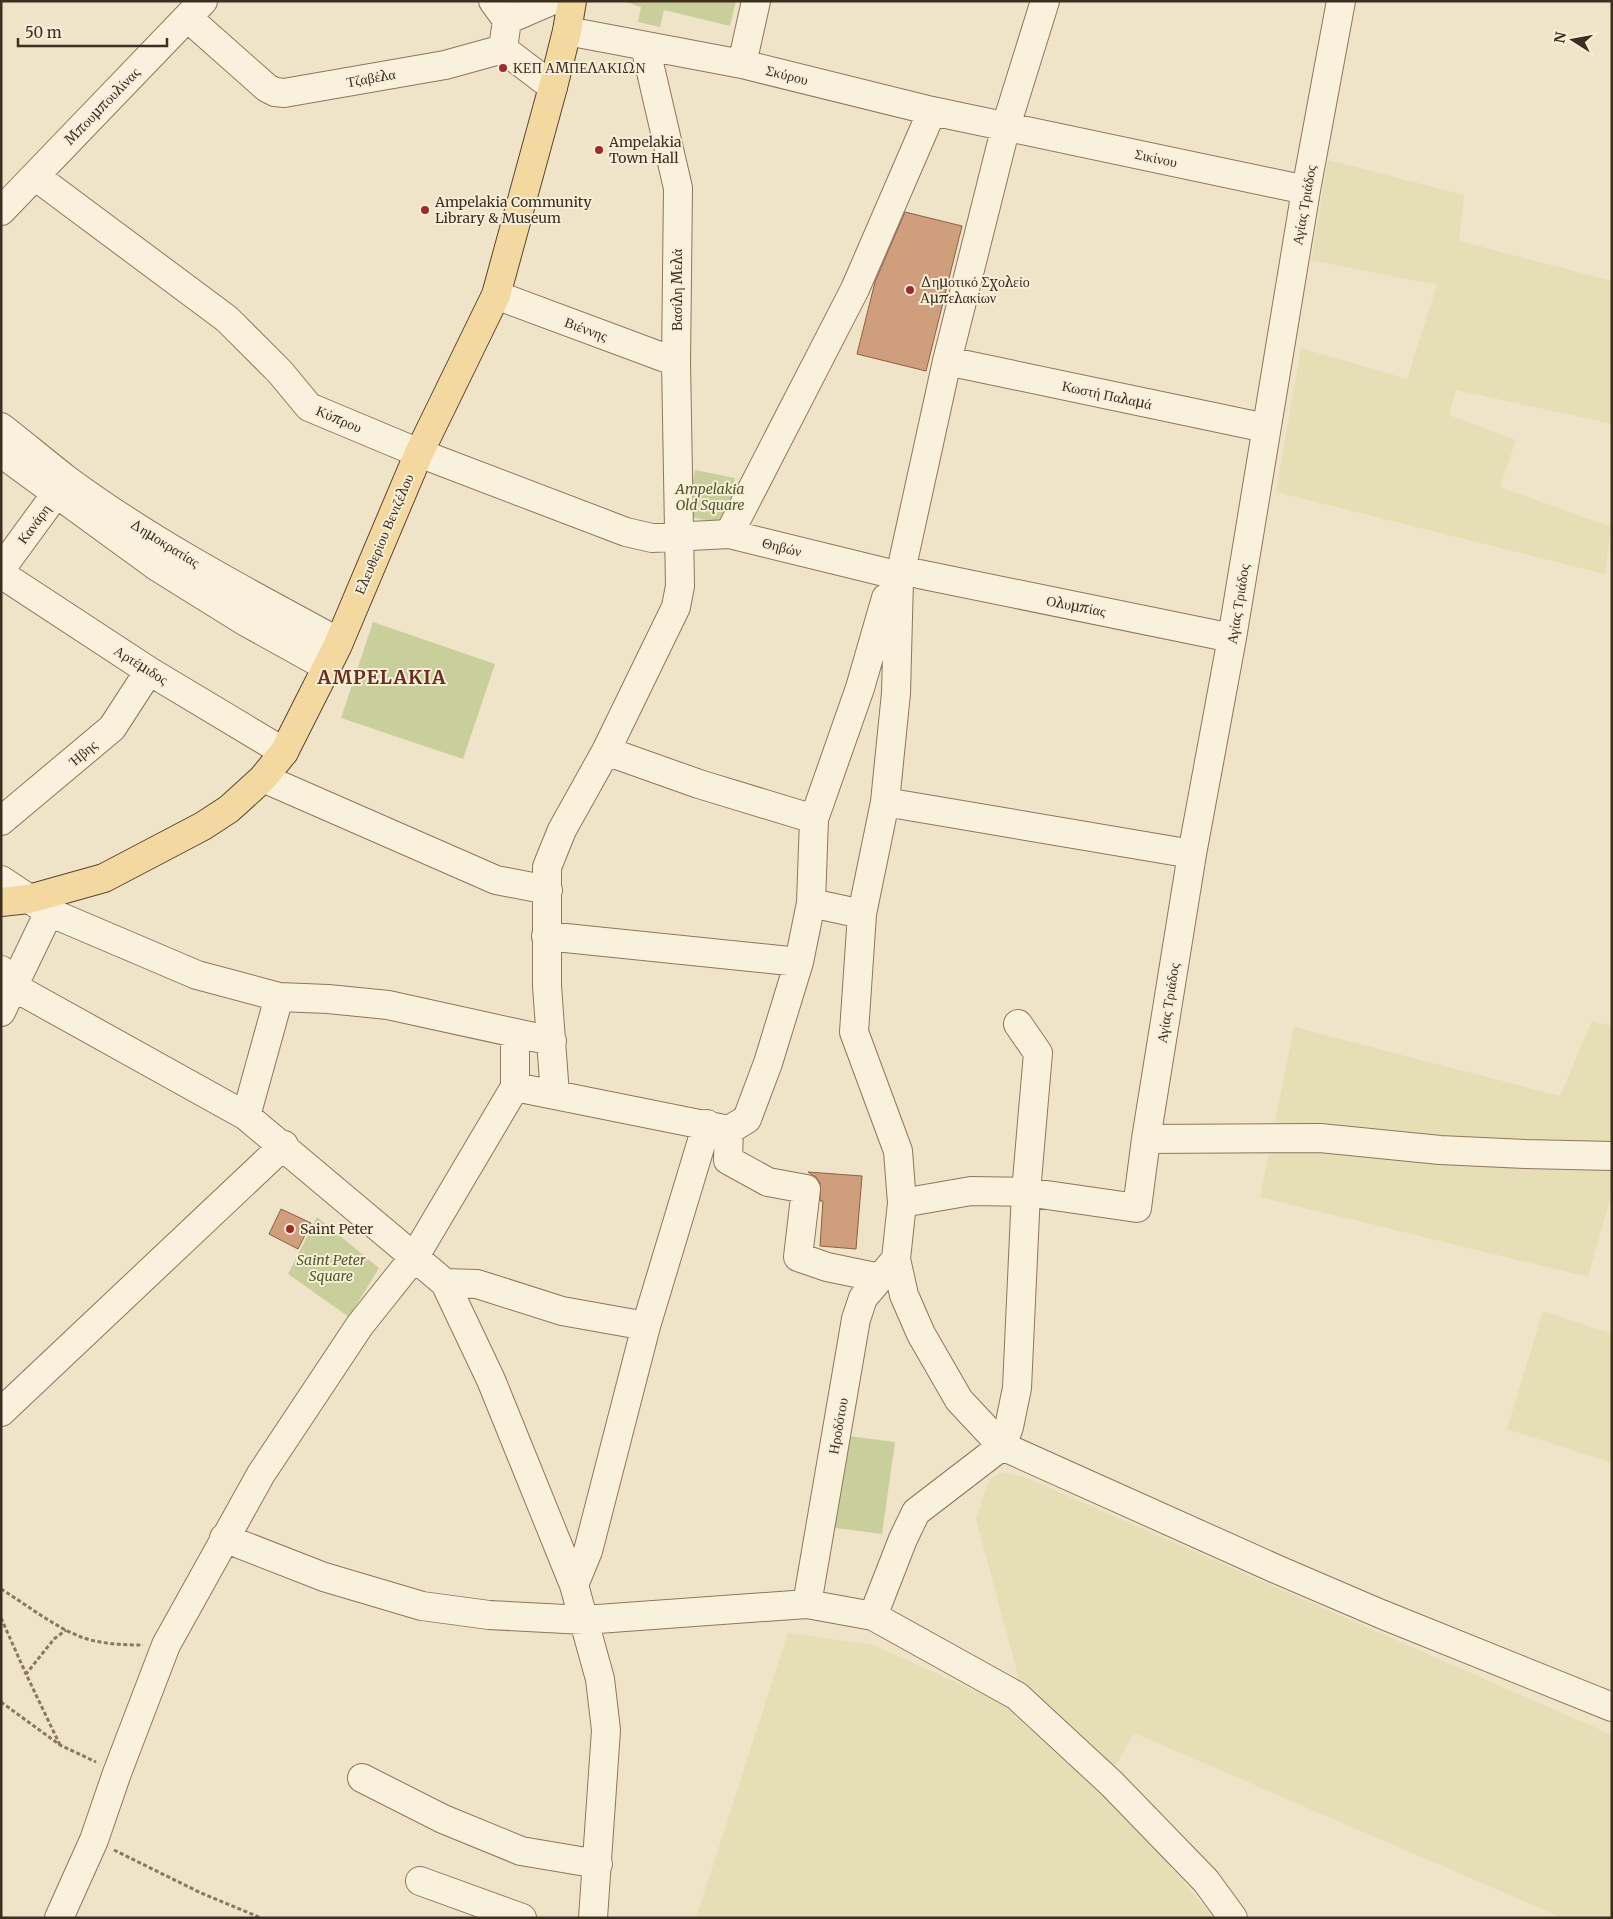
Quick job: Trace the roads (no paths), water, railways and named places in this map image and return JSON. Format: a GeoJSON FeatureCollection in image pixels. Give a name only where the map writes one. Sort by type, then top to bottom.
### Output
{"type":"FeatureCollection","features":[{"type":"Feature","properties":{"kind":"main road","name":"Ελευθερίου Βενιζέλου"},"geometry":{"type":"LineString","coordinates":[[1,902],[39,906],[104,878],[203,826],[229,809],[262,778],[284,752],[339,642],[419,453],[496,295],[553,87],[567,31],[572,1]]}},
{"type":"Feature","properties":{"kind":"street"},"geometry":{"type":"LineString","coordinates":[[551,1],[500,11],[503,49],[553,87]]}},
{"type":"Feature","properties":{"kind":"street"},"geometry":{"type":"LineString","coordinates":[[742,64],[756,1]]}},
{"type":"Feature","properties":{"kind":"street"},"geometry":{"type":"LineString","coordinates":[[1045,1],[1006,126],[947,361],[899,580],[896,693],[885,802],[862,914],[854,1032],[898,1151],[902,1203],[888,1268],[904,1295],[921,1334],[959,1400],[1002,1446],[1329,1591],[1612,1706]]}},
{"type":"Feature","properties":{"kind":"street","name":"Αγίας Τριάδος"},"geometry":{"type":"LineString","coordinates":[[1026,1192],[1137,1208],[1146,1139],[1192,854],[1232,638],[1306,190],[1341,1]]}},
{"type":"Feature","properties":{"kind":"street","name":"Τζαβέλα"},"geometry":{"type":"LineString","coordinates":[[195,10],[267,88],[275,92],[284,93],[445,65],[503,49]]}},
{"type":"Feature","properties":{"kind":"street","name":"Μπουμπουλίνας"},"geometry":{"type":"LineString","coordinates":[[1,211],[195,10]]}},
{"type":"Feature","properties":{"kind":"street","name":"Σκύρου"},"geometry":{"type":"LineString","coordinates":[[567,31],[742,64],[932,111],[1006,126]]}},
{"type":"Feature","properties":{"kind":"street","name":"Βασίλη Μελά"},"geometry":{"type":"LineString","coordinates":[[555,1095],[547,986],[547,867],[562,830],[606,751],[676,607],[680,586],[676,362],[678,188],[645,46]]}},
{"type":"Feature","properties":{"kind":"street"},"geometry":{"type":"LineString","coordinates":[[730,534],[855,289],[932,111]]}},
{"type":"Feature","properties":{"kind":"street","name":"Σικίνου"},"geometry":{"type":"LineString","coordinates":[[1006,126],[1306,190]]}},
{"type":"Feature","properties":{"kind":"street","name":"Κύπρου"},"geometry":{"type":"LineString","coordinates":[[35,176],[227,319],[280,372],[310,407],[419,453],[626,532],[652,538],[679,537]]}},
{"type":"Feature","properties":{"kind":"street","name":"Βιέννης"},"geometry":{"type":"LineString","coordinates":[[496,295],[676,362]]}},
{"type":"Feature","properties":{"kind":"street","name":"Κωστή Παλαμά"},"geometry":{"type":"LineString","coordinates":[[947,361],[1266,428]]}},
{"type":"Feature","properties":{"kind":"street","name":"Δημοκρατίας"},"geometry":{"type":"LineString","coordinates":[[1,426],[62,487],[156,566],[246,622],[327,667]]}},
{"type":"Feature","properties":{"kind":"street","name":"Δημοκρατίας"},"geometry":{"type":"LineString","coordinates":[[1,453],[151,536],[250,594],[339,642]]}},
{"type":"Feature","properties":{"kind":"street","name":"Κανάρη"},"geometry":{"type":"LineString","coordinates":[[1,570],[62,487]]}},
{"type":"Feature","properties":{"kind":"street","name":"Θηβών"},"geometry":{"type":"LineString","coordinates":[[679,537],[730,534],[885,585],[860,688]]}},
{"type":"Feature","properties":{"kind":"street","name":"Αρτέμιδος"},"geometry":{"type":"LineString","coordinates":[[1,574],[149,671],[284,752]]}},
{"type":"Feature","properties":{"kind":"street","name":"Ολυμπίας"},"geometry":{"type":"LineString","coordinates":[[919,574],[1232,638]]}},
{"type":"Feature","properties":{"kind":"street","name":"Ήβης"},"geometry":{"type":"LineString","coordinates":[[1,821],[112,728],[149,671]]}},
{"type":"Feature","properties":{"kind":"street"},"geometry":{"type":"LineString","coordinates":[[515,1088],[718,1127],[747,1119],[768,1063],[799,962],[812,904],[814,819],[860,688],[896,693]]}},
{"type":"Feature","properties":{"kind":"street"},"geometry":{"type":"LineString","coordinates":[[606,751],[699,784],[814,819]]}},
{"type":"Feature","properties":{"kind":"street"},"geometry":{"type":"LineString","coordinates":[[262,778],[496,880],[548,890]]}},
{"type":"Feature","properties":{"kind":"street"},"geometry":{"type":"LineString","coordinates":[[885,802],[1192,854]]}},
{"type":"Feature","properties":{"kind":"street"},"geometry":{"type":"LineString","coordinates":[[1,880],[39,906],[197,975],[279,997],[328,999],[388,1005],[552,1041]]}},
{"type":"Feature","properties":{"kind":"street"},"geometry":{"type":"LineString","coordinates":[[812,904],[862,914]]}},
{"type":"Feature","properties":{"kind":"street"},"geometry":{"type":"LineString","coordinates":[[1,1012],[8,978],[39,906]]}},
{"type":"Feature","properties":{"kind":"street"},"geometry":{"type":"LineString","coordinates":[[546,936],[799,962]]}},
{"type":"Feature","properties":{"kind":"street"},"geometry":{"type":"LineString","coordinates":[[8,978],[246,1116],[284,1145],[445,1283],[491,1380],[574,1586],[600,1679],[606,1730],[598,1864],[597,1916]]}},
{"type":"Feature","properties":{"kind":"street"},"geometry":{"type":"LineString","coordinates":[[246,1116],[279,997]]}},
{"type":"Feature","properties":{"kind":"street"},"geometry":{"type":"LineString","coordinates":[[873,1616],[903,1539],[916,1512],[1002,1446],[1009,1427],[1017,1388],[1026,1192],[1038,1053],[1018,1024]]}},
{"type":"Feature","properties":{"kind":"street"},"geometry":{"type":"LineString","coordinates":[[59,1918],[94,1840],[117,1773],[166,1645],[261,1474],[360,1325],[414,1256],[515,1088],[515,1033]]}},
{"type":"Feature","properties":{"kind":"street"},"geometry":{"type":"LineString","coordinates":[[718,1127],[728,1160],[768,1182],[806,1189],[798,1257],[827,1267],[888,1268]]}},
{"type":"Feature","properties":{"kind":"street"},"geometry":{"type":"LineString","coordinates":[[574,1586],[588,1551],[646,1326],[718,1127]]}},
{"type":"Feature","properties":{"kind":"street"},"geometry":{"type":"LineString","coordinates":[[1146,1139],[1320,1138],[1440,1150],[1612,1156]]}},
{"type":"Feature","properties":{"kind":"street"},"geometry":{"type":"LineString","coordinates":[[1,1412],[284,1145]]}},
{"type":"Feature","properties":{"kind":"street"},"geometry":{"type":"LineString","coordinates":[[902,1203],[971,1191],[1026,1192]]}},
{"type":"Feature","properties":{"kind":"street","name":"Ηροδότου"},"geometry":{"type":"LineString","coordinates":[[807,1604],[856,1319],[863,1298],[888,1268]]}},
{"type":"Feature","properties":{"kind":"street"},"geometry":{"type":"LineString","coordinates":[[445,1283],[477,1284],[562,1311],[646,1326]]}},
{"type":"Feature","properties":{"kind":"street"},"geometry":{"type":"LineString","coordinates":[[224,1538],[324,1577],[422,1606],[489,1615],[584,1620],[807,1604],[873,1616],[1017,1696],[1112,1784],[1206,1881],[1233,1918]]}},
{"type":"Feature","properties":{"kind":"street"},"geometry":{"type":"LineString","coordinates":[[362,1778],[443,1818],[521,1851],[598,1864]]}},
{"type":"Feature","properties":{"kind":"street"},"geometry":{"type":"LineString","coordinates":[[420,1880],[522,1918]]}},
{"type":"Feature","properties":{"kind":"place","name":"ΚΕΠ ΑΜΠΕΛΑΚΙΩΝ"},"geometry":{"type":"Point","coordinates":[503,68]}},
{"type":"Feature","properties":{"kind":"place","name":"Ampelakia Town Hall"},"geometry":{"type":"Point","coordinates":[599,150]}},
{"type":"Feature","properties":{"kind":"place","name":"Ampelakia Community Library & Museum"},"geometry":{"type":"Point","coordinates":[425,210]}},
{"type":"Feature","properties":{"kind":"place","name":"Δημοτικό Σχολείο Αμπελακίων"},"geometry":{"type":"Point","coordinates":[910,290]}},
{"type":"Feature","properties":{"kind":"place","name":"Saint Peter"},"geometry":{"type":"Point","coordinates":[290,1229]}},
{"type":"Feature","properties":{"kind":"district","name":"AMPELAKIA"},"geometry":{"type":"Point","coordinates":[382,677]}},
{"type":"Feature","properties":{"kind":"park label","name":"Ampelakia Old Square"},"geometry":{"type":"Point","coordinates":[710,498]}},
{"type":"Feature","properties":{"kind":"park label","name":"Saint Peter Square"},"geometry":{"type":"Point","coordinates":[331,1268]}}]}
